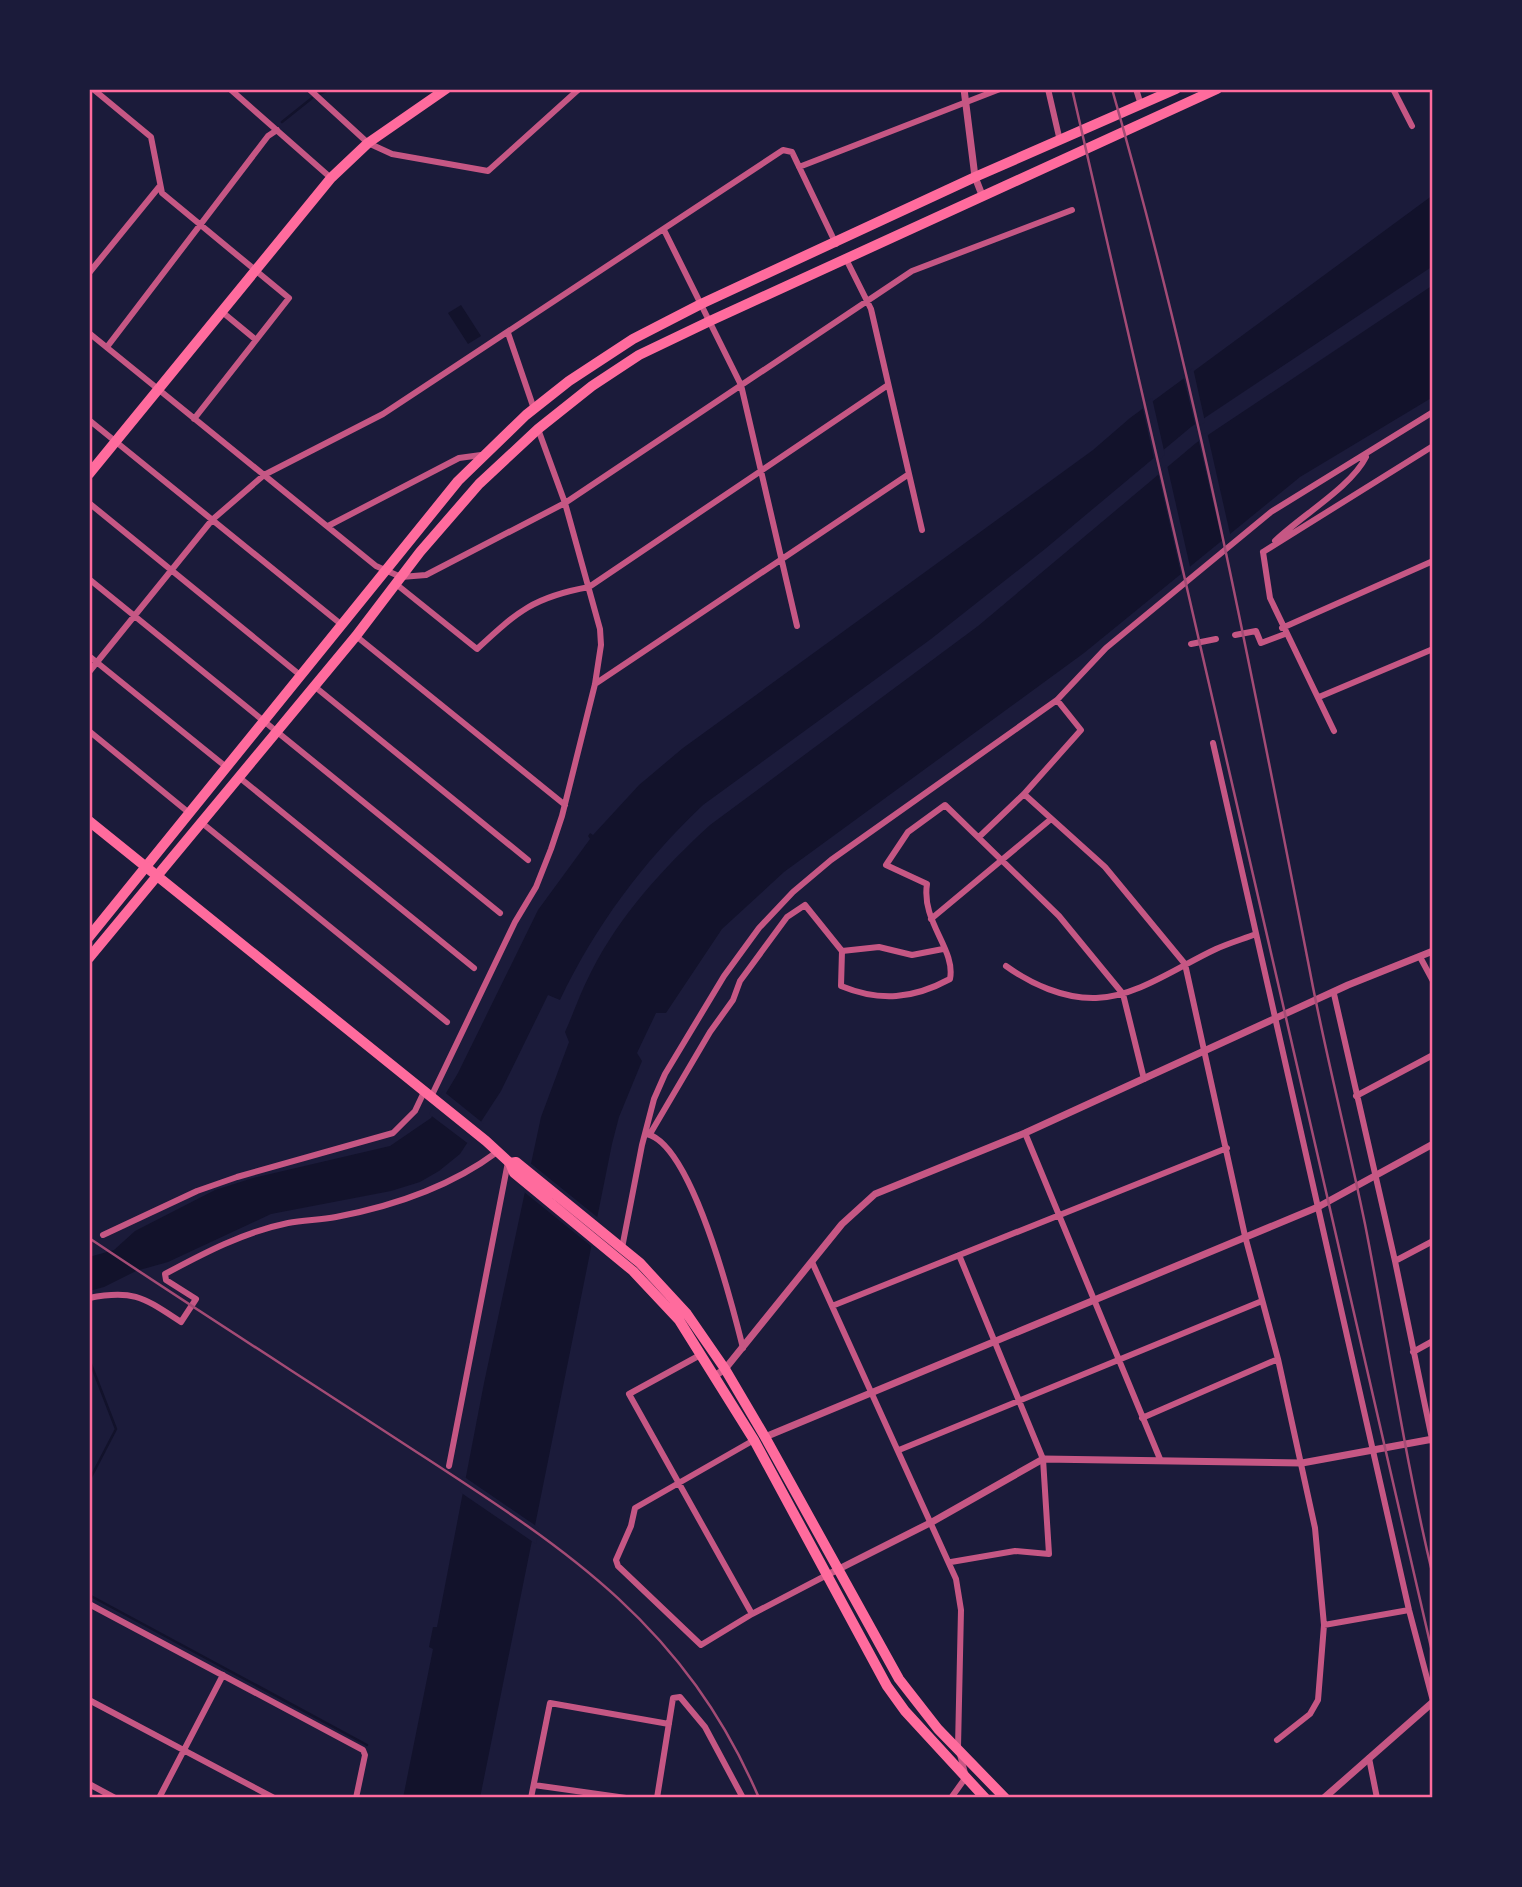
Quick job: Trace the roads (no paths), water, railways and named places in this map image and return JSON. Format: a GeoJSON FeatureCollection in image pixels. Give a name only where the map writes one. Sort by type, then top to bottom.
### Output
{"type":"FeatureCollection","features":[{"type":"Feature","properties":{"kind":"main road"},"geometry":{"type":"LineString","coordinates":[[89,474],[331,178],[368,144],[446,89]]}},
{"type":"Feature","properties":{"kind":"main road"},"geometry":{"type":"LineString","coordinates":[[89,937],[299,675],[481,455],[569,381],[633,339],[701,304],[836,244],[975,177],[1176,89]]}},
{"type":"Feature","properties":{"kind":"main road"},"geometry":{"type":"LineString","coordinates":[[89,958],[159,877],[472,492],[538,429],[592,386],[639,355],[710,321],[1217,89]]}},
{"type":"Feature","properties":{"kind":"main road"},"geometry":{"type":"LineString","coordinates":[[89,821],[486,1141],[674,1298],[721,1372],[898,1679],[938,1729],[1005,1798]]}},
{"type":"Feature","properties":{"kind":"main road"},"geometry":{"type":"LineString","coordinates":[[619,1251],[679,1320],[702,1354],[721,1372]]}},
{"type":"Feature","properties":{"kind":"main road"},"geometry":{"type":"LineString","coordinates":[[759,1439],[825,1576],[887,1686],[905,1711],[985,1798]]}},
{"type":"Feature","properties":{"kind":"street"},"geometry":{"type":"LineString","coordinates":[[93,89],[151,137],[159,187],[289,299],[194,419]]}},
{"type":"Feature","properties":{"kind":"street"},"geometry":{"type":"LineString","coordinates":[[230,89],[331,178]]}},
{"type":"Feature","properties":{"kind":"street"},"geometry":{"type":"LineString","coordinates":[[309,89],[368,144],[403,156],[488,171],[579,89]]}},
{"type":"Feature","properties":{"kind":"street"},"geometry":{"type":"LineString","coordinates":[[964,89],[975,177],[982,195]]}},
{"type":"Feature","properties":{"kind":"street"},"geometry":{"type":"LineString","coordinates":[[799,167],[1000,89]]}},
{"type":"Feature","properties":{"kind":"street"},"geometry":{"type":"LineString","coordinates":[[1048,89],[1060,141]]}},
{"type":"Feature","properties":{"kind":"street"},"geometry":{"type":"LineString","coordinates":[[1136,89],[1141,105]]}},
{"type":"Feature","properties":{"kind":"street"},"geometry":{"type":"LineString","coordinates":[[1393,89],[1412,126]]}},
{"type":"Feature","properties":{"kind":"street"},"geometry":{"type":"LineString","coordinates":[[107,347],[268,136],[277,131]]}},
{"type":"Feature","properties":{"kind":"street"},"geometry":{"type":"LineString","coordinates":[[89,672],[212,520],[264,475],[383,414],[783,150],[792,152],[836,244]]}},
{"type":"Feature","properties":{"kind":"street"},"geometry":{"type":"LineString","coordinates":[[89,272],[159,187]]}},
{"type":"Feature","properties":{"kind":"street"},"geometry":{"type":"LineString","coordinates":[[398,580],[426,575],[565,503],[912,271],[1072,210]]}},
{"type":"Feature","properties":{"kind":"street"},"geometry":{"type":"LineString","coordinates":[[664,230],[741,385],[797,626]]}},
{"type":"Feature","properties":{"kind":"street"},"geometry":{"type":"LineString","coordinates":[[846,259],[868,300],[922,530]]}},
{"type":"Feature","properties":{"kind":"street"},"geometry":{"type":"LineString","coordinates":[[222,311],[256,340]]}},
{"type":"Feature","properties":{"kind":"street"},"geometry":{"type":"LineString","coordinates":[[89,333],[384,572],[398,580],[477,649],[511,617],[550,594],[589,587],[888,385]]}},
{"type":"Feature","properties":{"kind":"street"},"geometry":{"type":"LineString","coordinates":[[508,333],[534,409]]}},
{"type":"Feature","properties":{"kind":"street"},"geometry":{"type":"LineString","coordinates":[[619,1251],[654,1099],[665,1074],[724,976],[759,928],[793,891],[831,860],[1057,700],[1106,648],[1271,512],[1433,412]]}},
{"type":"Feature","properties":{"kind":"street"},"geometry":{"type":"LineString","coordinates":[[89,420],[342,625]]}},
{"type":"Feature","properties":{"kind":"street"},"geometry":{"type":"LineString","coordinates":[[103,1235],[197,1191],[393,1133],[430,1096],[515,922],[536,887],[565,805],[595,684],[601,645],[589,587],[565,503],[538,429]]}},
{"type":"Feature","properties":{"kind":"street"},"geometry":{"type":"LineString","coordinates":[[1263,552],[1433,446]]}},
{"type":"Feature","properties":{"kind":"street"},"geometry":{"type":"LineString","coordinates":[[1263,552],[1302,515],[1357,474],[1368,454]]}},
{"type":"Feature","properties":{"kind":"street"},"geometry":{"type":"LineString","coordinates":[[328,526],[459,458],[481,455]]}},
{"type":"Feature","properties":{"kind":"street"},"geometry":{"type":"LineString","coordinates":[[595,684],[909,474]]}},
{"type":"Feature","properties":{"kind":"street"},"geometry":{"type":"LineString","coordinates":[[89,503],[299,675]]}},
{"type":"Feature","properties":{"kind":"street"},"geometry":{"type":"LineString","coordinates":[[1263,552],[1270,598],[1283,631],[1334,731]]}},
{"type":"Feature","properties":{"kind":"street"},"geometry":{"type":"LineString","coordinates":[[1235,635],[1256,631],[1261,643],[1265,644],[1283,631],[1433,561]]}},
{"type":"Feature","properties":{"kind":"street"},"geometry":{"type":"LineString","coordinates":[[89,579],[500,914]]}},
{"type":"Feature","properties":{"kind":"street"},"geometry":{"type":"LineString","coordinates":[[356,636],[565,805]]}},
{"type":"Feature","properties":{"kind":"street"},"geometry":{"type":"LineString","coordinates":[[1191,644],[1216,639]]}},
{"type":"Feature","properties":{"kind":"street"},"geometry":{"type":"LineString","coordinates":[[1318,697],[1433,649]]}},
{"type":"Feature","properties":{"kind":"street"},"geometry":{"type":"LineString","coordinates":[[89,656],[225,766]]}},
{"type":"Feature","properties":{"kind":"street"},"geometry":{"type":"LineString","coordinates":[[314,686],[528,860]]}},
{"type":"Feature","properties":{"kind":"street"},"geometry":{"type":"LineString","coordinates":[[979,837],[1024,794],[1081,730],[1057,700]]}},
{"type":"Feature","properties":{"kind":"street"},"geometry":{"type":"LineString","coordinates":[[89,731],[188,812]]}},
{"type":"Feature","properties":{"kind":"street"},"geometry":{"type":"LineString","coordinates":[[1213,743],[1409,1610],[1433,1702],[1324,1798]]}},
{"type":"Feature","properties":{"kind":"street"},"geometry":{"type":"LineString","coordinates":[[240,778],[474,968]]}},
{"type":"Feature","properties":{"kind":"street"},"geometry":{"type":"LineString","coordinates":[[1024,794],[1105,867],[1185,964],[1245,1236],[1278,1359],[1315,1528],[1324,1625],[1318,1700],[1310,1714],[1277,1740]]}},
{"type":"Feature","properties":{"kind":"street"},"geometry":{"type":"LineString","coordinates":[[648,1134],[710,1032],[733,1000],[740,981],[787,917],[805,905],[842,951],[841,986],[861,994],[890,998],[926,992],[950,979],[951,962],[924,902],[927,884],[886,865],[908,832],[945,805],[1059,916],[1123,994],[1144,1079]]}},
{"type":"Feature","properties":{"kind":"street"},"geometry":{"type":"LineString","coordinates":[[931,919],[1051,819]]}},
{"type":"Feature","properties":{"kind":"street"},"geometry":{"type":"LineString","coordinates":[[202,823],[447,1022]]}},
{"type":"Feature","properties":{"kind":"street"},"geometry":{"type":"LineString","coordinates":[[1006,966],[1027,981],[1051,990],[1095,999],[1123,994],[1256,934]]}},
{"type":"Feature","properties":{"kind":"street"},"geometry":{"type":"LineString","coordinates":[[842,951],[879,947],[912,956],[943,948]]}},
{"type":"Feature","properties":{"kind":"street"},"geometry":{"type":"LineString","coordinates":[[721,1372],[842,1224],[875,1194],[1025,1133],[1433,951]]}},
{"type":"Feature","properties":{"kind":"street"},"geometry":{"type":"LineString","coordinates":[[1420,957],[1433,981]]}},
{"type":"Feature","properties":{"kind":"street"},"geometry":{"type":"LineString","coordinates":[[1334,994],[1374,1176],[1395,1261],[1432,1441],[1302,1463],[1043,1459],[932,1521],[752,1614],[701,1645],[618,1566],[616,1560],[635,1508],[678,1481],[759,1439],[1318,1207],[1374,1176],[1433,1144]]}},
{"type":"Feature","properties":{"kind":"street"},"geometry":{"type":"LineString","coordinates":[[1356,1096],[1433,1055]]}},
{"type":"Feature","properties":{"kind":"street"},"geometry":{"type":"LineString","coordinates":[[1025,1133],[1160,1459]]}},
{"type":"Feature","properties":{"kind":"street"},"geometry":{"type":"LineString","coordinates":[[648,1134],[664,1142],[680,1165],[704,1216],[743,1348]]}},
{"type":"Feature","properties":{"kind":"street"},"geometry":{"type":"LineString","coordinates":[[832,1306],[1227,1148]]}},
{"type":"Feature","properties":{"kind":"street"},"geometry":{"type":"LineString","coordinates":[[89,1298],[111,1294],[142,1297],[181,1322],[196,1299],[166,1280],[165,1274],[235,1240],[288,1223],[358,1212],[419,1195],[467,1174],[497,1152]]}},
{"type":"Feature","properties":{"kind":"street"},"geometry":{"type":"LineString","coordinates":[[449,1466],[512,1165]]}},
{"type":"Feature","properties":{"kind":"street"},"geometry":{"type":"LineString","coordinates":[[1395,1261],[1433,1241]]}},
{"type":"Feature","properties":{"kind":"street"},"geometry":{"type":"LineString","coordinates":[[951,1562],[1015,1551],[1049,1554],[1043,1459],[959,1255]]}},
{"type":"Feature","properties":{"kind":"street"},"geometry":{"type":"LineString","coordinates":[[812,1262],[951,1562],[961,1610],[958,1747],[965,1777],[951,1798]]}},
{"type":"Feature","properties":{"kind":"street"},"geometry":{"type":"LineString","coordinates":[[899,1450],[1262,1301]]}},
{"type":"Feature","properties":{"kind":"street"},"geometry":{"type":"LineString","coordinates":[[1413,1352],[1433,1341]]}},
{"type":"Feature","properties":{"kind":"street"},"geometry":{"type":"LineString","coordinates":[[702,1354],[629,1394],[752,1614]]}},
{"type":"Feature","properties":{"kind":"street"},"geometry":{"type":"LineString","coordinates":[[1142,1418],[1278,1359]]}},
{"type":"Feature","properties":{"kind":"street"},"geometry":{"type":"LineString","coordinates":[[89,1604],[363,1750],[365,1755],[356,1798]]}},
{"type":"Feature","properties":{"kind":"street"},"geometry":{"type":"LineString","coordinates":[[1324,1625],[1409,1610]]}},
{"type":"Feature","properties":{"kind":"street"},"geometry":{"type":"LineString","coordinates":[[159,1798],[223,1675]]}},
{"type":"Feature","properties":{"kind":"street"},"geometry":{"type":"LineString","coordinates":[[657,1798],[673,1698],[680,1697],[705,1727],[743,1798]]}},
{"type":"Feature","properties":{"kind":"street"},"geometry":{"type":"LineString","coordinates":[[89,1700],[274,1798]]}},
{"type":"Feature","properties":{"kind":"street"},"geometry":{"type":"LineString","coordinates":[[531,1798],[550,1703],[669,1724]]}},
{"type":"Feature","properties":{"kind":"street"},"geometry":{"type":"LineString","coordinates":[[1369,1758],[1377,1798]]}},
{"type":"Feature","properties":{"kind":"street"},"geometry":{"type":"LineString","coordinates":[[89,1784],[115,1798]]}},
{"type":"Feature","properties":{"kind":"street"},"geometry":{"type":"LineString","coordinates":[[534,1785],[626,1798]]}},
{"type":"Feature","properties":{"kind":"waterway"},"geometry":{"type":"LineString","coordinates":[[319,94],[331,89]]}},
{"type":"Feature","properties":{"kind":"waterway"},"geometry":{"type":"LineString","coordinates":[[282,122],[312,98]]}},
{"type":"Feature","properties":{"kind":"waterway"},"geometry":{"type":"LineString","coordinates":[[89,1359],[116,1429],[89,1481]]}},
{"type":"Feature","properties":{"kind":"waterway"},"geometry":{"type":"LineString","coordinates":[[89,1595],[367,1745]]}},
{"type":"Feature","properties":{"kind":"railway"},"geometry":{"type":"LineString","coordinates":[[1072,89],[1433,1656]]}},
{"type":"Feature","properties":{"kind":"railway"},"geometry":{"type":"LineString","coordinates":[[1112,89],[1170,309],[1221,531],[1317,1008],[1365,1224],[1405,1444],[1433,1576]]}},
{"type":"Feature","properties":{"kind":"railway"},"geometry":{"type":"LineString","coordinates":[[89,1238],[505,1511],[606,1587],[650,1630],[691,1678],[727,1734],[759,1798]]}}]}
